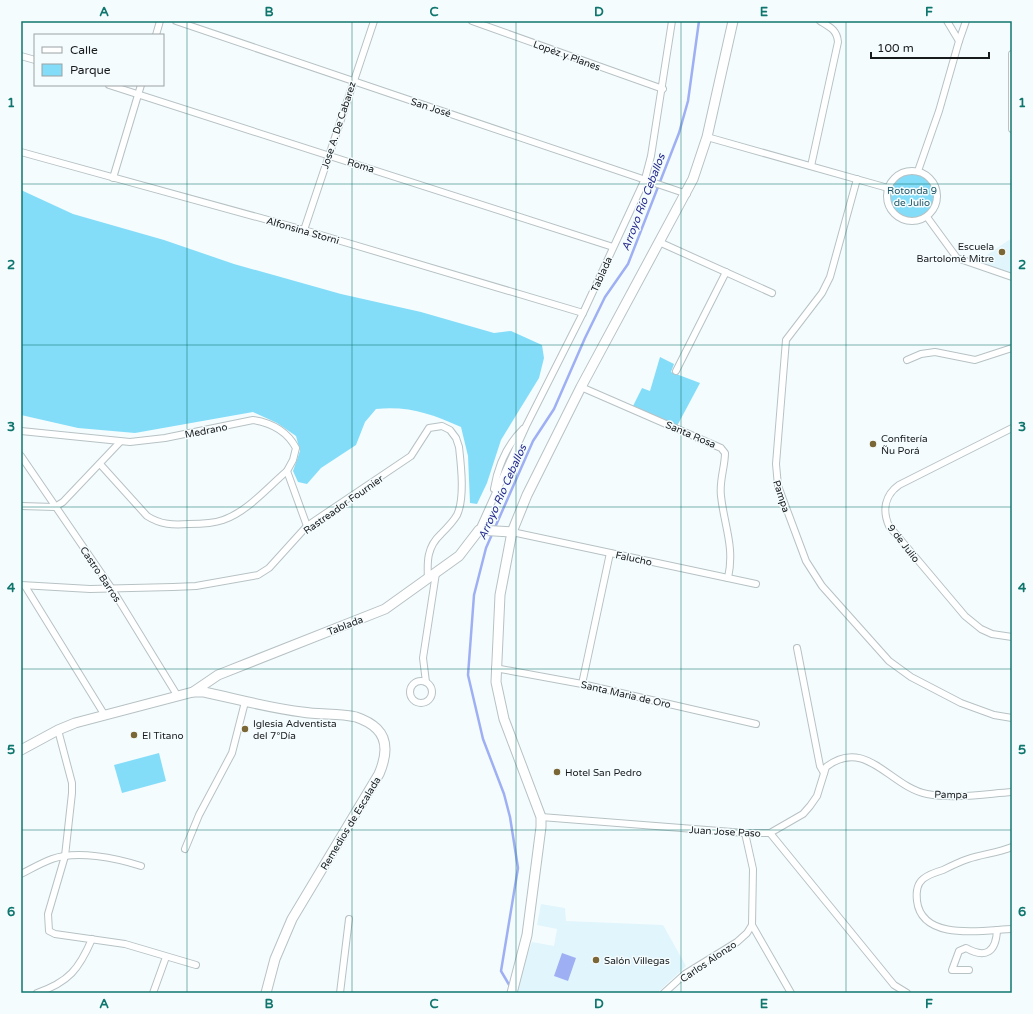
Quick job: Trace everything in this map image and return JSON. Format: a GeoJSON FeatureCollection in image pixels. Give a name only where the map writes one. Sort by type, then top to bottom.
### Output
{"type":"FeatureCollection","features":[{"type":"Feature","properties":{"kind":"main road"},"geometry":{"type":"LineString","coordinates":[[512,993],[528,935],[539,848],[541,817],[504,719],[496,682],[500,595],[512,532],[527,496],[581,387],[659,242],[687,194],[707,137],[733,21]]}},
{"type":"Feature","properties":{"kind":"main road"},"geometry":{"type":"LineString","coordinates":[[482,530],[512,532]]}},
{"type":"Feature","properties":{"kind":"main road","name":"Tablada"},"geometry":{"type":"LineString","coordinates":[[194,692],[218,675],[385,609],[428,579],[466,549],[482,530]]}},
{"type":"Feature","properties":{"kind":"main road","name":"Remedios de Escalada"},"geometry":{"type":"LineString","coordinates":[[21,750],[58,730],[104,714],[194,692],[204,692],[245,702],[304,712],[355,717],[368,721],[378,730],[384,739],[386,751],[384,761],[372,788],[292,920],[275,960],[266,993]]}},
{"type":"Feature","properties":{"kind":"street"},"geometry":{"type":"LineString","coordinates":[[156,34],[160,21]]}},
{"type":"Feature","properties":{"kind":"street","name":"San José"},"geometry":{"type":"LineString","coordinates":[[176,21],[687,194]]}},
{"type":"Feature","properties":{"kind":"street","name":"Jose A. De Cabarez"},"geometry":{"type":"LineString","coordinates":[[304,230],[374,21]]}},
{"type":"Feature","properties":{"kind":"street","name":"Lopéz y Planes"},"geometry":{"type":"LineString","coordinates":[[472,21],[663,89]]}},
{"type":"Feature","properties":{"kind":"street","name":"Tablada"},"geometry":{"type":"LineString","coordinates":[[492,497],[510,464],[526,426],[583,313],[613,247],[648,180],[663,89],[672,21]]}},
{"type":"Feature","properties":{"kind":"street"},"geometry":{"type":"LineString","coordinates":[[811,166],[838,42],[837,34],[831,27],[820,21]]}},
{"type":"Feature","properties":{"kind":"street"},"geometry":{"type":"LineString","coordinates":[[947,21],[959,41]]}},
{"type":"Feature","properties":{"kind":"street"},"geometry":{"type":"LineString","coordinates":[[918,171],[939,111],[966,21]]}},
{"type":"Feature","properties":{"kind":"street"},"geometry":{"type":"LineString","coordinates":[[1012,54],[1012,129]]}},
{"type":"Feature","properties":{"kind":"street"},"geometry":{"type":"LineString","coordinates":[[21,56],[34,60]]}},
{"type":"Feature","properties":{"kind":"street","name":"Roma"},"geometry":{"type":"LineString","coordinates":[[112,86],[613,247]]}},
{"type":"Feature","properties":{"kind":"street"},"geometry":{"type":"LineString","coordinates":[[113,178],[141,86]]}},
{"type":"Feature","properties":{"kind":"street"},"geometry":{"type":"LineString","coordinates":[[707,137],[888,188]]}},
{"type":"Feature","properties":{"kind":"street","name":"Alfonsina Storni"},"geometry":{"type":"LineString","coordinates":[[21,152],[304,230],[583,313]]}},
{"type":"Feature","properties":{"kind":"street"},"geometry":{"type":"LineString","coordinates":[[918,171],[926,174],[936,187],[936,204],[927,217],[912,222],[898,217],[888,205],[886,197],[888,188],[896,177],[902,173],[918,171]]}},
{"type":"Feature","properties":{"kind":"street","name":"Pampa"},"geometry":{"type":"LineString","coordinates":[[858,179],[830,276],[822,293],[786,340],[776,464],[778,486],[810,567],[822,586],[889,661],[910,677],[962,704],[994,715],[1012,718]]}},
{"type":"Feature","properties":{"kind":"street"},"geometry":{"type":"LineString","coordinates":[[927,217],[956,258],[1012,277]]}},
{"type":"Feature","properties":{"kind":"street"},"geometry":{"type":"LineString","coordinates":[[659,242],[772,293]]}},
{"type":"Feature","properties":{"kind":"street"},"geometry":{"type":"LineString","coordinates":[[676,371],[726,272]]}},
{"type":"Feature","properties":{"kind":"street"},"geometry":{"type":"LineString","coordinates":[[907,360],[922,354],[935,352],[975,360],[1012,348]]}},
{"type":"Feature","properties":{"kind":"street","name":"Santa Rosa"},"geometry":{"type":"LineString","coordinates":[[581,387],[721,448],[725,452],[720,483],[730,543],[731,563],[728,578]]}},
{"type":"Feature","properties":{"kind":"street","name":"Medrano"},"geometry":{"type":"LineString","coordinates":[[21,431],[120,442],[165,438],[252,420],[260,421],[284,431],[292,441],[296,454],[287,471]]}},
{"type":"Feature","properties":{"kind":"street","name":"Rastreador Fournier"},"geometry":{"type":"LineString","coordinates":[[23,586],[112,589],[196,586],[258,575],[269,568],[307,526],[411,456],[429,428],[442,426],[450,430],[456,438],[459,446],[461,480],[460,504],[457,514],[451,524],[431,546],[426,561],[428,579]]}},
{"type":"Feature","properties":{"kind":"street","name":"Tablada"},"geometry":{"type":"LineString","coordinates":[[482,530],[492,497],[499,463],[516,435],[526,426]]}},
{"type":"Feature","properties":{"kind":"street","name":"9 de Julio"},"geometry":{"type":"LineString","coordinates":[[1012,428],[899,485],[890,492],[884,515],[889,526],[965,616],[981,629],[992,634],[1012,637]]}},
{"type":"Feature","properties":{"kind":"street"},"geometry":{"type":"LineString","coordinates":[[21,506],[56,507],[63,502],[120,442]]}},
{"type":"Feature","properties":{"kind":"street","name":"Castro Barros"},"geometry":{"type":"LineString","coordinates":[[21,456],[112,589],[177,695]]}},
{"type":"Feature","properties":{"kind":"street"},"geometry":{"type":"LineString","coordinates":[[100,464],[147,516],[158,522],[172,525],[208,523],[223,520],[234,515],[287,471],[307,526]]}},
{"type":"Feature","properties":{"kind":"street","name":"Falucho"},"geometry":{"type":"LineString","coordinates":[[512,532],[756,584]]}},
{"type":"Feature","properties":{"kind":"street"},"geometry":{"type":"LineString","coordinates":[[582,684],[610,553]]}},
{"type":"Feature","properties":{"kind":"street"},"geometry":{"type":"LineString","coordinates":[[426,682],[423,658],[436,573]]}},
{"type":"Feature","properties":{"kind":"street"},"geometry":{"type":"LineString","coordinates":[[23,586],[104,714]]}},
{"type":"Feature","properties":{"kind":"street"},"geometry":{"type":"LineString","coordinates":[[797,648],[820,766],[824,773]]}},
{"type":"Feature","properties":{"kind":"street","name":"Santa Maria de Oro"},"geometry":{"type":"LineString","coordinates":[[496,668],[582,684],[756,724]]}},
{"type":"Feature","properties":{"kind":"street"},"geometry":{"type":"LineString","coordinates":[[185,849],[199,816],[232,753],[245,702]]}},
{"type":"Feature","properties":{"kind":"street"},"geometry":{"type":"LineString","coordinates":[[58,730],[72,783],[65,856],[48,914],[49,931],[55,934],[125,944],[196,965]]}},
{"type":"Feature","properties":{"kind":"street","name":"Pampa"},"geometry":{"type":"LineString","coordinates":[[770,833],[803,814],[817,796],[826,767],[832,762],[843,757],[852,756],[873,763],[913,789],[938,796],[1012,792]]}},
{"type":"Feature","properties":{"kind":"street","name":"Juan Jose Paso"},"geometry":{"type":"LineString","coordinates":[[541,817],[745,833],[770,833],[894,985],[907,993]]}},
{"type":"Feature","properties":{"kind":"street"},"geometry":{"type":"LineString","coordinates":[[745,833],[753,869],[752,925],[791,993]]}},
{"type":"Feature","properties":{"kind":"street"},"geometry":{"type":"LineString","coordinates":[[1012,847],[968,859],[934,873],[923,879],[917,887],[917,902],[920,912],[929,923],[941,928],[960,931],[1012,929]]}},
{"type":"Feature","properties":{"kind":"street"},"geometry":{"type":"LineString","coordinates":[[21,874],[52,859],[65,856],[115,858],[141,866]]}},
{"type":"Feature","properties":{"kind":"street"},"geometry":{"type":"LineString","coordinates":[[340,993],[349,919]]}},
{"type":"Feature","properties":{"kind":"street","name":"Carlos Alonzo"},"geometry":{"type":"LineString","coordinates":[[664,993],[685,974],[737,942],[752,925]]}},
{"type":"Feature","properties":{"kind":"street"},"geometry":{"type":"LineString","coordinates":[[969,970],[952,970],[959,951],[966,948],[977,954],[986,953],[993,947],[997,930]]}},
{"type":"Feature","properties":{"kind":"street"},"geometry":{"type":"LineString","coordinates":[[37,993],[55,987],[76,969],[92,939]]}},
{"type":"Feature","properties":{"kind":"street"},"geometry":{"type":"LineString","coordinates":[[153,993],[166,957]]}},
{"type":"Feature","properties":{"kind":"shaded area","name":"Escuela Bartolomé Mitre"},"geometry":{"type":"Polygon","coordinates":[[[1012,238],[1012,275],[975,263],[1012,238]]]}},
{"type":"Feature","properties":{"kind":"shaded area"},"geometry":{"type":"Polygon","coordinates":[[[541,904],[565,908],[566,921],[663,925],[686,966],[657,993],[514,993],[532,942],[554,946],[557,929],[537,925],[541,904]]]}},
{"type":"Feature","properties":{"kind":"shaded area"},"geometry":{"type":"Polygon","coordinates":[[[562,953],[576,958],[568,981],[554,976],[562,953]]]}},
{"type":"Feature","properties":{"kind":"green space","name":"Rotonda 9 de Julio"},"geometry":{"type":"Polygon","coordinates":[[[907,171],[917,171],[930,178],[937,191],[937,201],[930,214],[917,221],[907,221],[898,217],[891,210],[887,201],[887,191],[891,182],[898,175],[907,171]]]}},
{"type":"Feature","properties":{"kind":"green space"},"geometry":{"type":"Polygon","coordinates":[[[21,190],[73,214],[164,240],[234,264],[341,294],[421,312],[494,333],[511,331],[542,345],[544,358],[539,378],[501,440],[487,483],[477,504],[470,503],[468,456],[461,427],[440,418],[410,410],[388,408],[376,409],[365,422],[356,445],[321,468],[307,484],[298,482],[293,471],[300,451],[296,436],[277,423],[253,412],[135,433],[78,428],[21,415],[21,190]]]}},
{"type":"Feature","properties":{"kind":"green space"},"geometry":{"type":"Polygon","coordinates":[[[660,357],[674,364],[671,372],[700,383],[677,426],[632,408],[642,388],[650,391],[660,357]]]}},
{"type":"Feature","properties":{"kind":"green space"},"geometry":{"type":"Polygon","coordinates":[[[159,753],[166,781],[122,793],[114,765],[159,753]]]}},
{"type":"Feature","properties":{"kind":"waterway","name":"Arroyo Río Ceballos"},"geometry":{"type":"LineString","coordinates":[[511,988],[501,971],[518,868],[510,817],[504,794],[483,739],[468,675],[474,595],[486,548],[533,441],[554,409],[585,338],[605,297],[628,264],[679,133],[688,101],[699,21]]}},
{"type":"Feature","properties":{"kind":"place","name":"Escuela Bartolomé Mitre"},"geometry":{"type":"Point","coordinates":[1002,252]}},
{"type":"Feature","properties":{"kind":"place","name":"Confitería Ñu Porá"},"geometry":{"type":"Point","coordinates":[873,444]}},
{"type":"Feature","properties":{"kind":"place","name":"Iglesia Adventista del 7°Día"},"geometry":{"type":"Point","coordinates":[245,729]}},
{"type":"Feature","properties":{"kind":"place","name":"El Titano"},"geometry":{"type":"Point","coordinates":[134,735]}},
{"type":"Feature","properties":{"kind":"place","name":"Hotel San Pedro"},"geometry":{"type":"Point","coordinates":[557,772]}},
{"type":"Feature","properties":{"kind":"place","name":"Salón Villegas"},"geometry":{"type":"Point","coordinates":[596,960]}}]}
